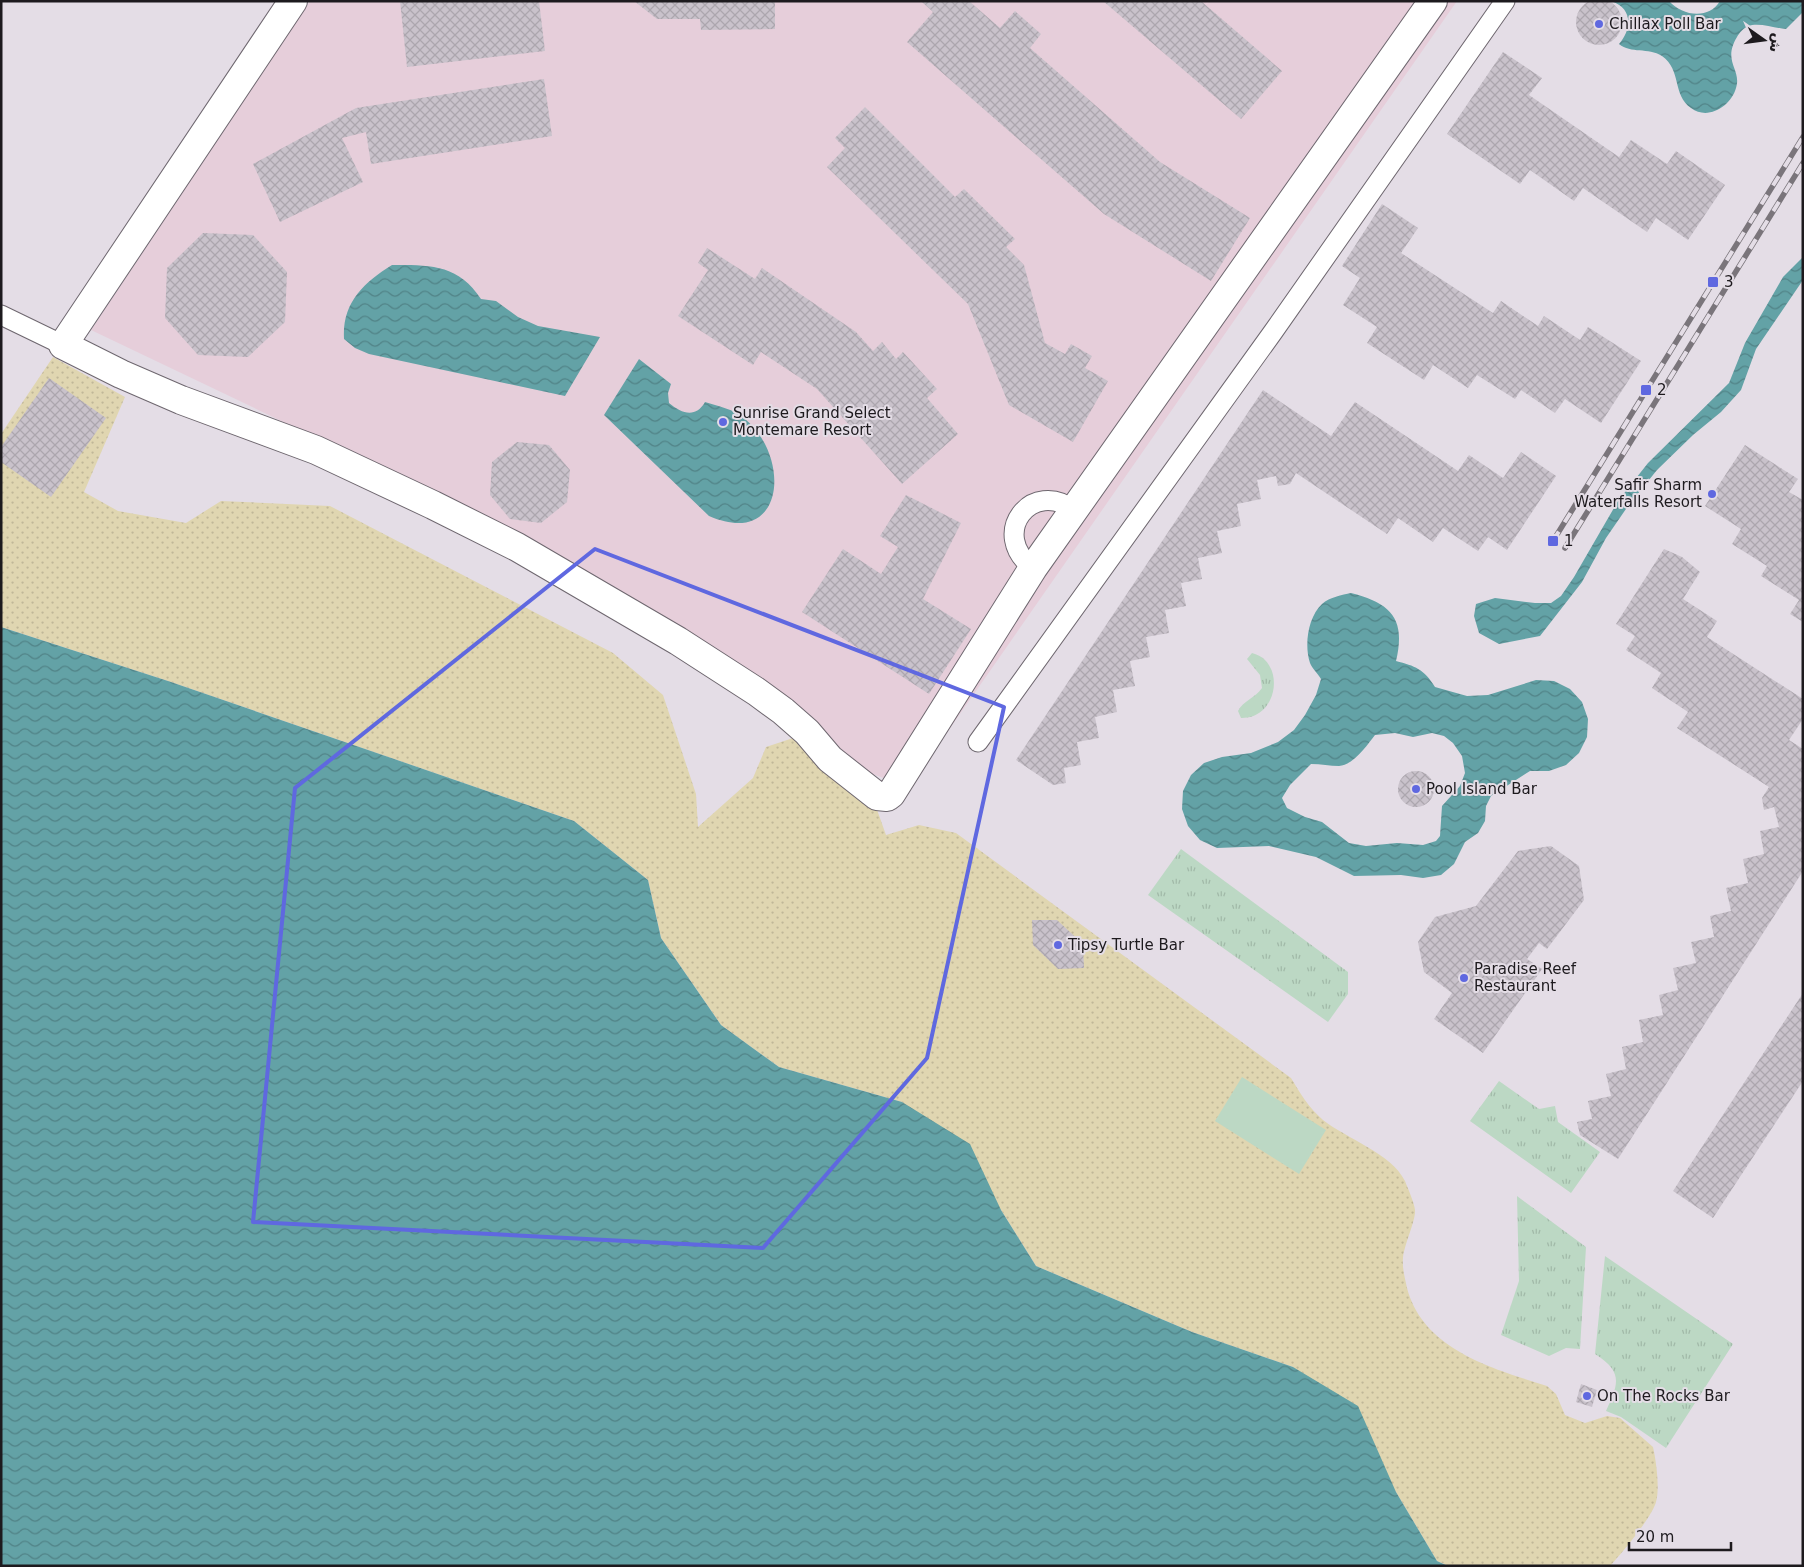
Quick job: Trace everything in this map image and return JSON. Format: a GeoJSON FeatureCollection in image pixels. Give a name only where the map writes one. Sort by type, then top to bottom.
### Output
{"type":"FeatureCollection","features":[{"type":"Feature","properties":{"kind":"street"},"geometry":{"type":"LineString","coordinates":[[293,1],[63,345],[121,374],[181,400],[249,423],[324,454],[517,547],[654,626],[757,692],[807,732],[830,759],[882,798],[891,794],[1034,568],[1433,1]]}},
{"type":"Feature","properties":{"kind":"lane"},"geometry":{"type":"LineString","coordinates":[[978,742],[1273,332],[1504,1]]}},
{"type":"Feature","properties":{"kind":"lane"},"geometry":{"type":"LineString","coordinates":[[1,315],[63,345]]}},
{"type":"Feature","properties":{"kind":"lane"},"geometry":{"type":"LineString","coordinates":[[1034,568],[1024,561],[1014,541],[1014,530],[1024,510],[1044,500],[1066,504],[1075,510]]}},
{"type":"Feature","properties":{"kind":"highlighted area"},"geometry":{"type":"Polygon","coordinates":[[[595,549],[1004,707],[927,1058],[763,1248],[253,1222],[295,788],[595,549]]]}},
{"type":"Feature","properties":{"kind":"shaded area","name":"Sunrise Grand Select Montemare Resort"},"geometry":{"type":"Polygon","coordinates":[[[310,1],[1457,1],[909,787],[864,771],[780,691],[653,615],[474,513],[91,330],[310,1]]]}},
{"type":"Feature","properties":{"kind":"green space"},"geometry":{"type":"Polygon","coordinates":[[[1252,653],[1263,658],[1270,667],[1274,689],[1264,709],[1254,716],[1241,718],[1238,711],[1240,708],[1262,688],[1260,675],[1247,659],[1252,653]]]}},
{"type":"Feature","properties":{"kind":"green space"},"geometry":{"type":"Polygon","coordinates":[[[1181,849],[1348,972],[1348,994],[1328,1022],[1148,895],[1181,849]]]}},
{"type":"Feature","properties":{"kind":"green space"},"geometry":{"type":"Polygon","coordinates":[[[1242,1077],[1326,1130],[1299,1174],[1215,1121],[1242,1077]]]}},
{"type":"Feature","properties":{"kind":"green space"},"geometry":{"type":"Polygon","coordinates":[[[1499,1081],[1539,1109],[1555,1106],[1558,1122],[1600,1152],[1571,1193],[1470,1121],[1499,1081]]]}},
{"type":"Feature","properties":{"kind":"green space"},"geometry":{"type":"Polygon","coordinates":[[[1517,1196],[1586,1247],[1580,1349],[1566,1348],[1549,1356],[1501,1335],[1519,1281],[1517,1196]]]}},
{"type":"Feature","properties":{"kind":"green space"},"geometry":{"type":"Polygon","coordinates":[[[1605,1256],[1733,1344],[1666,1448],[1621,1417],[1606,1411],[1614,1393],[1616,1379],[1610,1367],[1595,1354],[1605,1256]]]}},
{"type":"Feature","properties":{"kind":"sand"},"geometry":{"type":"Polygon","coordinates":[[[53,357],[125,397],[84,492],[118,511],[186,523],[221,501],[330,506],[613,653],[663,695],[696,794],[698,827],[753,778],[766,747],[793,738],[823,771],[875,804],[886,835],[919,825],[956,833],[1291,1078],[1301,1095],[1323,1120],[1390,1162],[1405,1181],[1415,1214],[1404,1253],[1404,1273],[1407,1288],[1415,1309],[1428,1327],[1444,1342],[1463,1354],[1505,1372],[1547,1386],[1556,1394],[1565,1415],[1585,1423],[1607,1416],[1620,1418],[1653,1447],[1658,1489],[1656,1502],[1636,1535],[1610,1566],[1449,1566],[1437,1561],[1396,1492],[1293,1367],[1192,1332],[1036,1266],[1001,1210],[902,1102],[779,1067],[721,1025],[661,938],[648,880],[574,821],[168,681],[1,627],[1,434],[53,357]]]}},
{"type":"Feature","properties":{"kind":"water"},"geometry":{"type":"Polygon","coordinates":[[[1611,1],[1669,1],[1681,10],[1695,14],[1709,11],[1720,1],[1803,1],[1803,12],[1786,29],[1752,25],[1748,26],[1738,35],[1731,53],[1737,76],[1733,95],[1718,110],[1704,113],[1698,112],[1685,103],[1672,68],[1662,56],[1657,53],[1629,49],[1619,44],[1628,26],[1627,14],[1618,4],[1611,1]]]}},
{"type":"Feature","properties":{"kind":"water"},"geometry":{"type":"Polygon","coordinates":[[[1803,257],[1803,280],[1756,349],[1741,390],[1721,412],[1693,435],[1657,470],[1628,506],[1606,538],[1582,582],[1540,636],[1499,644],[1479,633],[1474,616],[1476,604],[1495,598],[1551,603],[1561,596],[1618,501],[1648,463],[1729,383],[1745,343],[1783,277],[1803,257]]]}},
{"type":"Feature","properties":{"kind":"water"},"geometry":{"type":"Polygon","coordinates":[[[392,265],[419,265],[442,269],[463,279],[481,299],[496,301],[518,317],[538,326],[600,337],[565,396],[369,354],[355,348],[344,339],[344,326],[356,295],[372,279],[392,265]]]}},
{"type":"Feature","properties":{"kind":"water"},"geometry":{"type":"Polygon","coordinates":[[[639,359],[671,384],[668,393],[669,403],[674,407],[688,413],[697,410],[705,402],[720,406],[740,415],[759,435],[769,454],[774,475],[773,494],[766,510],[753,520],[734,523],[709,516],[604,415],[639,359]]]}},
{"type":"Feature","properties":{"kind":"water"},"geometry":{"type":"Polygon","coordinates":[[[1351,593],[1376,602],[1392,615],[1397,624],[1399,634],[1396,661],[1419,669],[1435,687],[1467,696],[1488,695],[1536,680],[1554,681],[1570,689],[1582,702],[1588,719],[1587,737],[1579,753],[1566,765],[1549,771],[1530,771],[1491,796],[1486,806],[1485,821],[1478,833],[1465,842],[1454,864],[1441,875],[1423,878],[1401,875],[1354,876],[1316,857],[1269,846],[1217,848],[1200,840],[1188,826],[1182,809],[1183,791],[1191,775],[1204,763],[1222,757],[1251,753],[1278,742],[1294,730],[1316,695],[1321,679],[1311,665],[1308,656],[1307,640],[1313,616],[1325,602],[1351,593]],[[1395,733],[1375,735],[1360,754],[1345,765],[1311,764],[1290,785],[1282,798],[1287,808],[1305,817],[1322,822],[1349,843],[1366,846],[1397,843],[1423,845],[1436,841],[1440,836],[1442,806],[1460,786],[1465,773],[1462,756],[1453,743],[1444,736],[1432,733],[1413,737],[1395,733]]]}},
{"type":"Feature","properties":{"kind":"water"},"geometry":{"type":"Polygon","coordinates":[[[1,627],[168,681],[574,821],[648,880],[661,938],[721,1025],[779,1067],[902,1102],[970,1144],[1001,1210],[1036,1266],[1192,1332],[1293,1367],[1358,1406],[1396,1492],[1437,1561],[1448,1566],[1,1566],[1,627]]]}},
{"type":"Feature","properties":{"kind":"building","name":"Chillax Poll Bar"},"geometry":{"type":"Polygon","coordinates":[[[1595,-1],[1603,-1],[1612,3],[1618,9],[1622,22],[1618,35],[1612,41],[1603,45],[1595,45],[1586,41],[1580,35],[1576,26],[1576,18],[1580,9],[1586,3],[1595,-1]]]}},
{"type":"Feature","properties":{"kind":"building"},"geometry":{"type":"Polygon","coordinates":[[[400,1],[539,1],[545,51],[407,67],[400,1]]]}},
{"type":"Feature","properties":{"kind":"building"},"geometry":{"type":"Polygon","coordinates":[[[634,1],[775,1],[775,29],[701,30],[700,19],[657,19],[634,1]]]}},
{"type":"Feature","properties":{"kind":"building"},"geometry":{"type":"Polygon","coordinates":[[[921,1],[969,1],[1000,28],[1015,11],[1041,34],[1030,48],[1160,162],[1250,218],[1211,281],[1104,214],[907,42],[933,12],[921,1]]]}},
{"type":"Feature","properties":{"kind":"building"},"geometry":{"type":"Polygon","coordinates":[[[1103,1],[1201,1],[1282,71],[1241,119],[1103,1]]]}},
{"type":"Feature","properties":{"kind":"building"},"geometry":{"type":"Polygon","coordinates":[[[1503,52],[1542,78],[1529,95],[1619,157],[1631,140],[1667,164],[1676,151],[1725,185],[1688,240],[1656,218],[1647,232],[1583,188],[1574,201],[1530,170],[1520,184],[1447,134],[1503,52]]]}},
{"type":"Feature","properties":{"kind":"building"},"geometry":{"type":"Polygon","coordinates":[[[544,79],[552,136],[371,164],[366,132],[342,138],[363,182],[280,222],[253,164],[356,108],[544,79]]]}},
{"type":"Feature","properties":{"kind":"building"},"geometry":{"type":"Polygon","coordinates":[[[865,107],[955,197],[964,189],[1015,239],[1006,247],[1024,265],[1045,343],[1065,354],[1071,344],[1092,356],[1085,368],[1108,381],[1073,442],[1009,405],[968,304],[827,167],[845,148],[835,138],[865,107]]]}},
{"type":"Feature","properties":{"kind":"building"},"geometry":{"type":"Polygon","coordinates":[[[1382,204],[1418,228],[1401,253],[1493,313],[1501,301],[1538,326],[1544,316],[1580,340],[1588,327],[1641,361],[1601,423],[1565,399],[1555,413],[1521,390],[1515,399],[1477,375],[1468,388],[1433,365],[1424,380],[1367,343],[1377,327],[1343,305],[1360,278],[1342,266],[1382,204]]]}},
{"type":"Feature","properties":{"kind":"building"},"geometry":{"type":"Polygon","coordinates":[[[203,233],[253,235],[287,272],[285,322],[248,357],[198,355],[165,318],[167,268],[203,233]]]}},
{"type":"Feature","properties":{"kind":"building"},"geometry":{"type":"Polygon","coordinates":[[[707,248],[755,279],[762,268],[856,332],[873,351],[882,342],[896,359],[903,352],[937,389],[927,398],[958,434],[902,484],[817,389],[761,352],[753,365],[678,316],[708,270],[698,263],[707,248]]]}},
{"type":"Feature","properties":{"kind":"building"},"geometry":{"type":"Polygon","coordinates":[[[49,378],[106,418],[51,497],[1,462],[1,447],[49,378]]]}},
{"type":"Feature","properties":{"kind":"building"},"geometry":{"type":"Polygon","coordinates":[[[1263,390],[1331,436],[1355,402],[1458,471],[1469,455],[1503,478],[1521,452],[1556,476],[1507,550],[1488,537],[1478,551],[1443,528],[1433,542],[1398,518],[1387,534],[1296,473],[1290,484],[1278,486],[1276,476],[1257,480],[1261,499],[1237,504],[1241,526],[1217,531],[1222,553],[1198,558],[1202,579],[1181,583],[1186,606],[1165,610],[1169,633],[1146,637],[1150,657],[1130,661],[1135,686],[1113,690],[1117,712],[1095,717],[1099,738],[1077,742],[1081,765],[1064,768],[1066,783],[1053,785],[1016,760],[1263,390]]]}},
{"type":"Feature","properties":{"kind":"building"},"geometry":{"type":"Polygon","coordinates":[[[517,442],[549,445],[570,470],[567,502],[541,523],[510,519],[490,495],[492,462],[517,442]]]}},
{"type":"Feature","properties":{"kind":"building"},"geometry":{"type":"Polygon","coordinates":[[[1745,445],[1798,479],[1789,492],[1803,500],[1803,622],[1790,614],[1799,600],[1761,576],[1767,566],[1732,544],[1741,529],[1705,506],[1745,445]]]}},
{"type":"Feature","properties":{"kind":"building"},"geometry":{"type":"Polygon","coordinates":[[[906,495],[961,523],[923,599],[971,629],[929,694],[802,612],[843,549],[881,574],[898,547],[880,536],[906,495]]]}},
{"type":"Feature","properties":{"kind":"building"},"geometry":{"type":"Polygon","coordinates":[[[1664,549],[1682,557],[1700,572],[1683,599],[1717,621],[1707,637],[1803,699],[1803,719],[1789,740],[1803,749],[1803,871],[1618,1159],[1580,1135],[1577,1122],[1592,1119],[1588,1101],[1611,1096],[1606,1074],[1626,1069],[1622,1047],[1643,1042],[1639,1020],[1663,1015],[1659,995],[1678,990],[1673,968],[1696,963],[1691,942],[1714,937],[1710,916],[1731,911],[1726,888],[1748,883],[1743,859],[1764,854],[1760,831],[1779,827],[1774,807],[1764,810],[1762,798],[1769,787],[1677,728],[1688,712],[1652,688],[1661,673],[1626,650],[1635,636],[1616,624],[1664,549]]]}},
{"type":"Feature","properties":{"kind":"building","name":"Pool Island Bar"},"geometry":{"type":"Polygon","coordinates":[[[1416,771],[1428,777],[1434,789],[1428,801],[1416,807],[1404,801],[1398,789],[1404,777],[1416,771]]]}},
{"type":"Feature","properties":{"kind":"building"},"geometry":{"type":"Polygon","coordinates":[[[1551,846],[1579,866],[1584,900],[1547,949],[1539,943],[1527,959],[1542,969],[1483,1053],[1434,1019],[1452,993],[1424,972],[1418,942],[1435,917],[1476,906],[1518,851],[1551,846]]]}},
{"type":"Feature","properties":{"kind":"building","name":"Tipsy Turtle Bar"},"geometry":{"type":"Polygon","coordinates":[[[1032,920],[1057,920],[1083,944],[1084,968],[1058,969],[1033,945],[1032,920]]]}},
{"type":"Feature","properties":{"kind":"building"},"geometry":{"type":"Polygon","coordinates":[[[1803,993],[1803,1081],[1713,1218],[1673,1191],[1803,993]]]}},
{"type":"Feature","properties":{"kind":"building","name":"On The Rocks Bar"},"geometry":{"type":"Polygon","coordinates":[[[1581,1384],[1597,1390],[1592,1407],[1576,1402],[1581,1384]]]}},
{"type":"Feature","properties":{"kind":"railway"},"geometry":{"type":"LineString","coordinates":[[1553,541],[1803,137]]}},
{"type":"Feature","properties":{"kind":"railway"},"geometry":{"type":"LineString","coordinates":[[1565,548],[1803,163]]}},
{"type":"Feature","properties":{"kind":"place","name":"Chillax Poll Bar"},"geometry":{"type":"Point","coordinates":[1599,24]}},
{"type":"Feature","properties":{"kind":"place","name":"3"},"geometry":{"type":"Point","coordinates":[1713,282]}},
{"type":"Feature","properties":{"kind":"place","name":"2"},"geometry":{"type":"Point","coordinates":[1646,390]}},
{"type":"Feature","properties":{"kind":"place","name":"Sunrise Grand Select Montemare Resort"},"geometry":{"type":"Point","coordinates":[723,422]}},
{"type":"Feature","properties":{"kind":"place","name":"Safir Sharm Waterfalls Resort"},"geometry":{"type":"Point","coordinates":[1712,494]}},
{"type":"Feature","properties":{"kind":"place","name":"1"},"geometry":{"type":"Point","coordinates":[1553,541]}},
{"type":"Feature","properties":{"kind":"place","name":"Pool Island Bar"},"geometry":{"type":"Point","coordinates":[1416,789]}},
{"type":"Feature","properties":{"kind":"place","name":"Tipsy Turtle Bar"},"geometry":{"type":"Point","coordinates":[1058,945]}},
{"type":"Feature","properties":{"kind":"place","name":"Paradise Reef Restaurant"},"geometry":{"type":"Point","coordinates":[1464,978]}},
{"type":"Feature","properties":{"kind":"place","name":"On The Rocks Bar"},"geometry":{"type":"Point","coordinates":[1587,1396]}}]}
